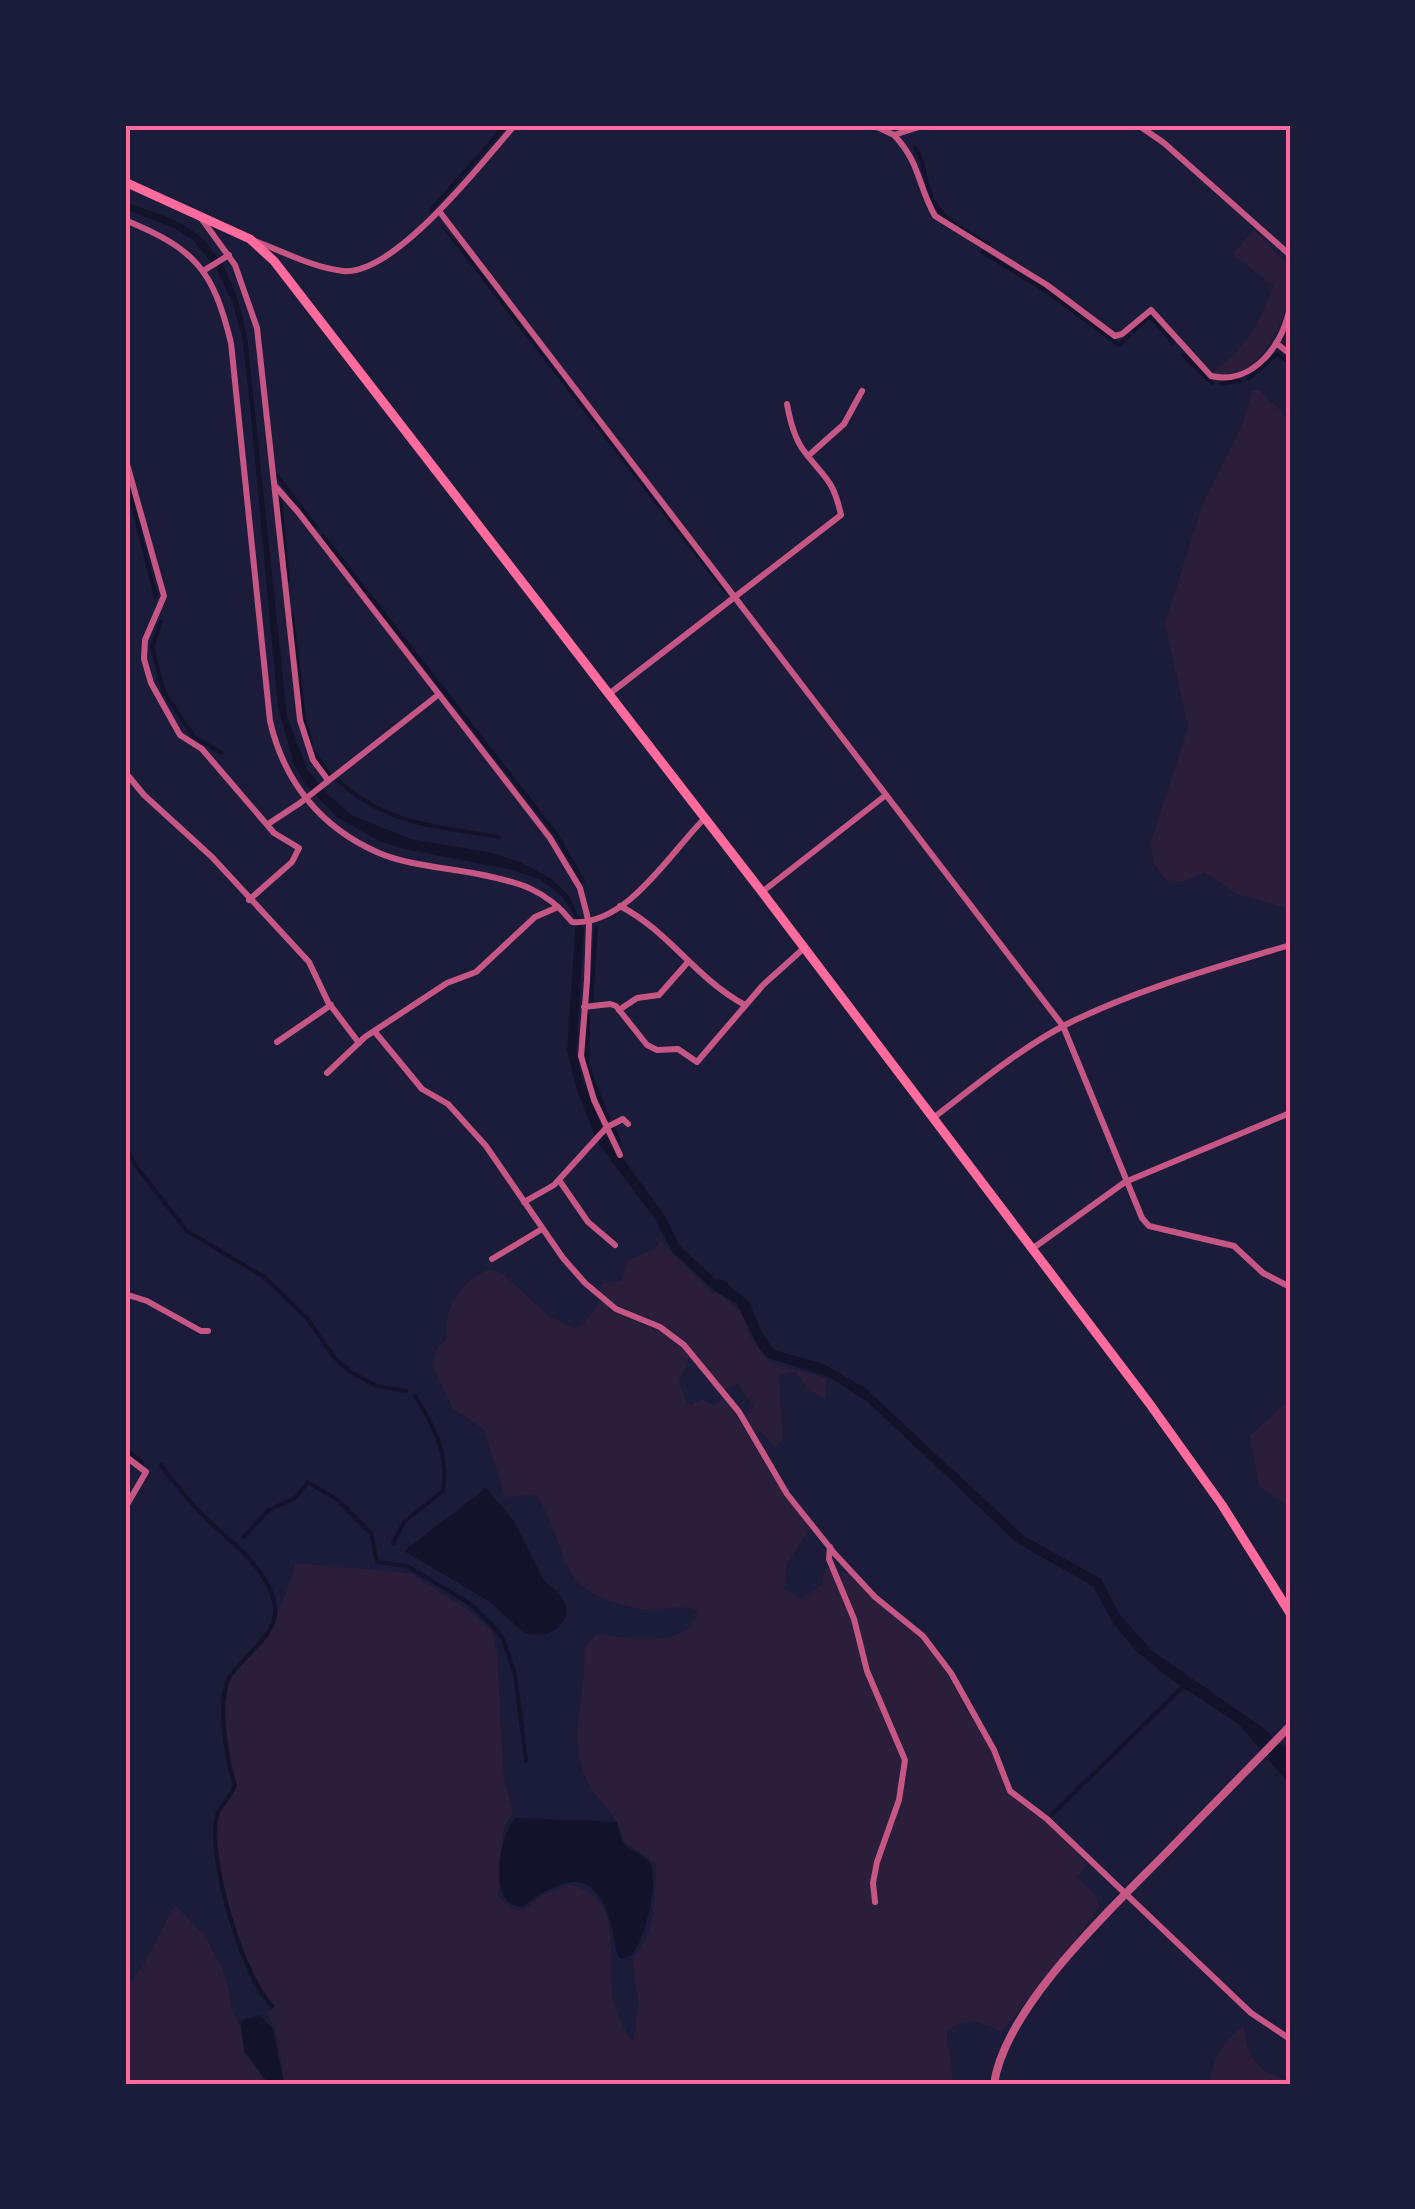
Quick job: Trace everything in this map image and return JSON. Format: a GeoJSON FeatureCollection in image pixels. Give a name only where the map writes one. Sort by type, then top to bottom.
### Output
{"type":"FeatureCollection","features":[{"type":"Feature","properties":{"kind":"main road"},"geometry":{"type":"LineString","coordinates":[[125,182],[250,239],[274,261],[762,892],[1032,1249],[1222,1504],[1290,1613]]}},
{"type":"Feature","properties":{"kind":"street"},"geometry":{"type":"LineString","coordinates":[[250,239],[343,271],[361,269],[402,245],[439,211],[515,125]]}},
{"type":"Feature","properties":{"kind":"street"},"geometry":{"type":"LineString","coordinates":[[873,125],[894,135],[924,125]]}},
{"type":"Feature","properties":{"kind":"street"},"geometry":{"type":"LineString","coordinates":[[1138,125],[1164,143],[1290,255]]}},
{"type":"Feature","properties":{"kind":"street"},"geometry":{"type":"LineString","coordinates":[[894,135],[913,156],[935,216],[1046,286],[1115,336],[1151,310],[1215,378],[1254,369],[1276,343],[1288,321],[1290,306]]}},
{"type":"Feature","properties":{"kind":"street"},"geometry":{"type":"LineString","coordinates":[[439,211],[1063,1026],[1142,1218],[1149,1226],[1234,1246],[1263,1273],[1290,1287]]}},
{"type":"Feature","properties":{"kind":"street"},"geometry":{"type":"LineString","coordinates":[[200,217],[229,255],[257,328],[300,720],[313,760],[327,781]]}},
{"type":"Feature","properties":{"kind":"street"},"geometry":{"type":"LineString","coordinates":[[125,220],[162,235],[190,254],[222,307],[231,343],[270,721],[284,766],[305,799],[324,819],[380,854],[514,881],[544,894],[572,922],[587,924],[636,894],[704,818]]}},
{"type":"Feature","properties":{"kind":"street"},"geometry":{"type":"LineString","coordinates":[[203,271],[229,255]]}},
{"type":"Feature","properties":{"kind":"street"},"geometry":{"type":"LineString","coordinates":[[1276,343],[1290,354]]}},
{"type":"Feature","properties":{"kind":"street"},"geometry":{"type":"LineString","coordinates":[[808,456],[844,424],[862,391]]}},
{"type":"Feature","properties":{"kind":"street"},"geometry":{"type":"LineString","coordinates":[[608,694],[841,514],[832,483],[796,437],[787,404]]}},
{"type":"Feature","properties":{"kind":"street"},"geometry":{"type":"LineString","coordinates":[[125,457],[164,596],[144,640],[144,659],[151,683],[180,735],[202,749],[274,832],[299,848],[292,862],[249,900]]}},
{"type":"Feature","properties":{"kind":"street"},"geometry":{"type":"LineString","coordinates":[[276,487],[550,838],[580,888],[587,924],[581,1056],[594,1100],[620,1155]]}},
{"type":"Feature","properties":{"kind":"street"},"geometry":{"type":"LineString","coordinates":[[268,824],[438,696]]}},
{"type":"Feature","properties":{"kind":"street"},"geometry":{"type":"LineString","coordinates":[[125,772],[309,962],[330,1005],[359,1043]]}},
{"type":"Feature","properties":{"kind":"street"},"geometry":{"type":"LineString","coordinates":[[762,892],[886,795]]}},
{"type":"Feature","properties":{"kind":"street"},"geometry":{"type":"LineString","coordinates":[[327,1073],[375,1032],[457,977],[476,972],[535,916],[559,906]]}},
{"type":"Feature","properties":{"kind":"street"},"geometry":{"type":"LineString","coordinates":[[620,906],[654,927],[712,986],[745,1005]]}},
{"type":"Feature","properties":{"kind":"street"},"geometry":{"type":"LineString","coordinates":[[932,1119],[1063,1026],[1154,986],[1290,946]]}},
{"type":"Feature","properties":{"kind":"street"},"geometry":{"type":"LineString","coordinates":[[584,1007],[610,1004],[647,1045],[656,1050],[678,1049],[698,1062],[745,1005],[803,948]]}},
{"type":"Feature","properties":{"kind":"street"},"geometry":{"type":"LineString","coordinates":[[619,1010],[638,998],[659,996],[688,962]]}},
{"type":"Feature","properties":{"kind":"street"},"geometry":{"type":"LineString","coordinates":[[277,1042],[330,1005]]}},
{"type":"Feature","properties":{"kind":"street"},"geometry":{"type":"LineString","coordinates":[[375,1032],[422,1089],[448,1104],[486,1146],[563,1258],[601,1297],[634,1318],[660,1327],[684,1345],[739,1412],[787,1494],[830,1548],[875,1597],[923,1636],[942,1661],[994,1750],[1010,1791],[1047,1819],[1251,2013],[1290,2039]]}},
{"type":"Feature","properties":{"kind":"street"},"geometry":{"type":"LineString","coordinates":[[1032,1249],[1125,1182],[1290,1113]]}},
{"type":"Feature","properties":{"kind":"street"},"geometry":{"type":"LineString","coordinates":[[524,1202],[559,1180],[607,1128],[623,1119],[628,1124]]}},
{"type":"Feature","properties":{"kind":"street"},"geometry":{"type":"LineString","coordinates":[[559,1180],[588,1222],[614,1245]]}},
{"type":"Feature","properties":{"kind":"street"},"geometry":{"type":"LineString","coordinates":[[492,1259],[543,1229]]}},
{"type":"Feature","properties":{"kind":"street"},"geometry":{"type":"LineString","coordinates":[[125,1294],[147,1301],[200,1331],[208,1331]]}},
{"type":"Feature","properties":{"kind":"street"},"geometry":{"type":"LineString","coordinates":[[125,1456],[146,1472],[125,1508]]}},
{"type":"Feature","properties":{"kind":"street"},"geometry":{"type":"LineString","coordinates":[[830,1548],[829,1560],[854,1619],[867,1671],[904,1760],[899,1800],[877,1862],[875,1902]]}},
{"type":"Feature","properties":{"kind":"street"},"geometry":{"type":"LineString","coordinates":[[994,2084],[998,2062],[1028,2010],[1059,1968],[1290,1726]]}},
{"type":"Feature","properties":{"kind":"shaded area"},"geometry":{"type":"Polygon","coordinates":[[[125,202],[175,221],[202,239],[229,277],[240,307],[247,337],[287,716],[307,769],[328,795],[353,816],[411,839],[492,853],[520,862],[550,878],[570,897],[584,929],[576,1052],[582,1079],[605,1134],[665,1216],[679,1245],[715,1279],[723,1280],[750,1303],[774,1350],[823,1364],[865,1388],[1024,1536],[1101,1579],[1120,1615],[1152,1651],[1265,1729],[1286,1749],[1290,1785],[1240,1725],[1136,1651],[1113,1623],[1093,1586],[1017,1543],[867,1401],[829,1377],[768,1358],[737,1304],[715,1291],[672,1251],[655,1219],[598,1143],[577,1090],[567,1050],[576,918],[562,896],[539,879],[513,870],[379,841],[337,817],[307,786],[294,765],[278,707],[250,405],[242,336],[232,301],[217,270],[193,240],[174,228],[125,209],[125,202]]]}},
{"type":"Feature","properties":{"kind":"shaded area"},"geometry":{"type":"Polygon","coordinates":[[[438,222],[463,249],[725,594],[438,222]]]}},
{"type":"Feature","properties":{"kind":"shaded area"},"geometry":{"type":"Polygon","coordinates":[[[1254,230],[1290,267],[1285,311],[1275,334],[1250,369],[1216,376],[1211,374],[1250,335],[1274,286],[1232,254],[1254,230]]]}},
{"type":"Feature","properties":{"kind":"shaded area"},"geometry":{"type":"Polygon","coordinates":[[[1259,390],[1290,426],[1290,909],[1236,894],[1205,872],[1186,881],[1167,882],[1153,862],[1151,842],[1188,727],[1165,623],[1203,503],[1242,425],[1252,391],[1259,390]]]}},
{"type":"Feature","properties":{"kind":"shaded area"},"geometry":{"type":"Polygon","coordinates":[[[661,1242],[713,1294],[717,1292],[741,1312],[750,1336],[770,1363],[827,1378],[825,1398],[810,1391],[795,1372],[779,1374],[783,1437],[776,1448],[760,1431],[751,1429],[743,1414],[754,1407],[737,1383],[724,1390],[678,1336],[599,1293],[601,1284],[622,1280],[628,1260],[653,1250],[661,1242]]]}},
{"type":"Feature","properties":{"kind":"shaded area"},"geometry":{"type":"Polygon","coordinates":[[[490,1269],[502,1273],[549,1316],[576,1329],[586,1322],[601,1300],[677,1342],[690,1358],[679,1381],[686,1402],[691,1405],[701,1399],[714,1405],[724,1398],[728,1401],[772,1476],[810,1528],[786,1566],[784,1588],[800,1599],[822,1585],[825,1570],[830,1567],[857,1636],[866,1673],[903,1760],[897,1799],[871,1881],[874,1902],[906,1759],[874,1682],[837,1574],[851,1572],[880,1605],[935,1654],[991,1751],[1011,1796],[1058,1832],[1088,1864],[1077,1877],[1096,1896],[1099,1907],[1002,2032],[967,2022],[947,2032],[952,2084],[285,2084],[275,2028],[267,2013],[275,2007],[252,1969],[232,1916],[216,1837],[217,1818],[236,1785],[226,1721],[229,1684],[267,1635],[295,1563],[410,1573],[467,1609],[493,1632],[504,1779],[513,1812],[504,1827],[498,1896],[513,1909],[523,1910],[541,1896],[570,1884],[599,1902],[610,1928],[615,2005],[633,2041],[639,2004],[632,1958],[650,1927],[656,1864],[624,1841],[617,1821],[584,1774],[578,1726],[584,1649],[597,1634],[671,1636],[693,1623],[697,1610],[636,1608],[590,1591],[568,1567],[536,1494],[505,1497],[484,1429],[453,1409],[432,1365],[436,1350],[447,1338],[448,1316],[456,1297],[470,1281],[490,1269]]]}},
{"type":"Feature","properties":{"kind":"shaded area"},"geometry":{"type":"Polygon","coordinates":[[[1290,1399],[1289,1506],[1259,1486],[1250,1436],[1290,1399]]]}},
{"type":"Feature","properties":{"kind":"shaded area"},"geometry":{"type":"Polygon","coordinates":[[[486,1488],[514,1521],[543,1579],[566,1606],[566,1617],[558,1628],[545,1635],[524,1633],[489,1601],[404,1551],[486,1488]]]}},
{"type":"Feature","properties":{"kind":"shaded area"},"geometry":{"type":"Polygon","coordinates":[[[515,1818],[617,1822],[622,1842],[645,1858],[652,1869],[650,1908],[632,1955],[622,1959],[618,1956],[611,1922],[601,1900],[582,1883],[559,1885],[522,1907],[503,1895],[501,1854],[515,1818]]]}},
{"type":"Feature","properties":{"kind":"shaded area"},"geometry":{"type":"Polygon","coordinates":[[[175,1905],[203,1934],[222,1968],[244,2053],[268,2084],[125,2084],[125,1990],[145,1962],[175,1905]]]}},
{"type":"Feature","properties":{"kind":"shaded area"},"geometry":{"type":"Polygon","coordinates":[[[260,2015],[273,2029],[284,2084],[269,2084],[245,2052],[241,2024],[260,2015]]]}},
{"type":"Feature","properties":{"kind":"shaded area"},"geometry":{"type":"Polygon","coordinates":[[[1244,2025],[1256,2062],[1269,2073],[1290,2080],[1290,2084],[1211,2084],[1220,2051],[1244,2025]]]}},
{"type":"Feature","properties":{"kind":"waterway"},"geometry":{"type":"LineString","coordinates":[[431,210],[506,125]]}},
{"type":"Feature","properties":{"kind":"waterway"},"geometry":{"type":"LineString","coordinates":[[915,148],[940,211],[989,245]]}},
{"type":"Feature","properties":{"kind":"waterway"},"geometry":{"type":"LineString","coordinates":[[982,252],[1046,291],[1119,345],[1129,336]]}},
{"type":"Feature","properties":{"kind":"waterway"},"geometry":{"type":"LineString","coordinates":[[1134,331],[1150,316],[1173,343]]}},
{"type":"Feature","properties":{"kind":"waterway"},"geometry":{"type":"LineString","coordinates":[[1248,379],[1277,354],[1290,362]]}},
{"type":"Feature","properties":{"kind":"waterway"},"geometry":{"type":"LineString","coordinates":[[1183,355],[1212,383]]}},
{"type":"Feature","properties":{"kind":"waterway"},"geometry":{"type":"LineString","coordinates":[[1221,384],[1240,381]]}},
{"type":"Feature","properties":{"kind":"waterway"},"geometry":{"type":"LineString","coordinates":[[125,474],[156,597]]}},
{"type":"Feature","properties":{"kind":"waterway"},"geometry":{"type":"LineString","coordinates":[[277,476],[316,527]]}},
{"type":"Feature","properties":{"kind":"waterway"},"geometry":{"type":"LineString","coordinates":[[280,500],[288,580]]}},
{"type":"Feature","properties":{"kind":"waterway"},"geometry":{"type":"LineString","coordinates":[[323,536],[556,834],[583,881]]}},
{"type":"Feature","properties":{"kind":"waterway"},"geometry":{"type":"LineString","coordinates":[[292,615],[304,719],[311,743]]}},
{"type":"Feature","properties":{"kind":"waterway"},"geometry":{"type":"LineString","coordinates":[[161,622],[152,647],[164,692],[194,737],[222,753]]}},
{"type":"Feature","properties":{"kind":"waterway"},"geometry":{"type":"LineString","coordinates":[[315,753],[330,777]]}},
{"type":"Feature","properties":{"kind":"waterway"},"geometry":{"type":"LineString","coordinates":[[336,778],[354,794],[392,814],[432,826],[499,837]]}},
{"type":"Feature","properties":{"kind":"waterway"},"geometry":{"type":"LineString","coordinates":[[591,1000],[596,929]]}},
{"type":"Feature","properties":{"kind":"waterway"},"geometry":{"type":"LineString","coordinates":[[588,1016],[587,1065],[608,1119]]}},
{"type":"Feature","properties":{"kind":"waterway"},"geometry":{"type":"LineString","coordinates":[[613,1128],[619,1141]]}},
{"type":"Feature","properties":{"kind":"waterway"},"geometry":{"type":"LineString","coordinates":[[125,1144],[135,1165],[187,1231],[264,1277],[306,1317],[334,1357],[349,1371],[377,1386],[406,1391]]}},
{"type":"Feature","properties":{"kind":"waterway"},"geometry":{"type":"LineString","coordinates":[[393,1543],[404,1522],[443,1491],[444,1465],[438,1441],[415,1396]]}},
{"type":"Feature","properties":{"kind":"waterway"},"geometry":{"type":"LineString","coordinates":[[125,1449],[142,1462]]}},
{"type":"Feature","properties":{"kind":"waterway"},"geometry":{"type":"LineString","coordinates":[[161,1465],[195,1507],[261,1573],[274,1601],[273,1624],[235,1669],[225,1688],[224,1731],[235,1785],[217,1814],[215,1838],[223,1889],[239,1945],[272,2006]]}},
{"type":"Feature","properties":{"kind":"waterway"},"geometry":{"type":"LineString","coordinates":[[244,1537],[267,1511],[295,1498],[308,1482],[339,1501],[371,1533],[377,1562],[407,1566],[469,1603],[503,1639],[515,1674],[526,1761]]}},
{"type":"Feature","properties":{"kind":"waterway"},"geometry":{"type":"LineString","coordinates":[[1051,1815],[1184,1686]]}}]}
